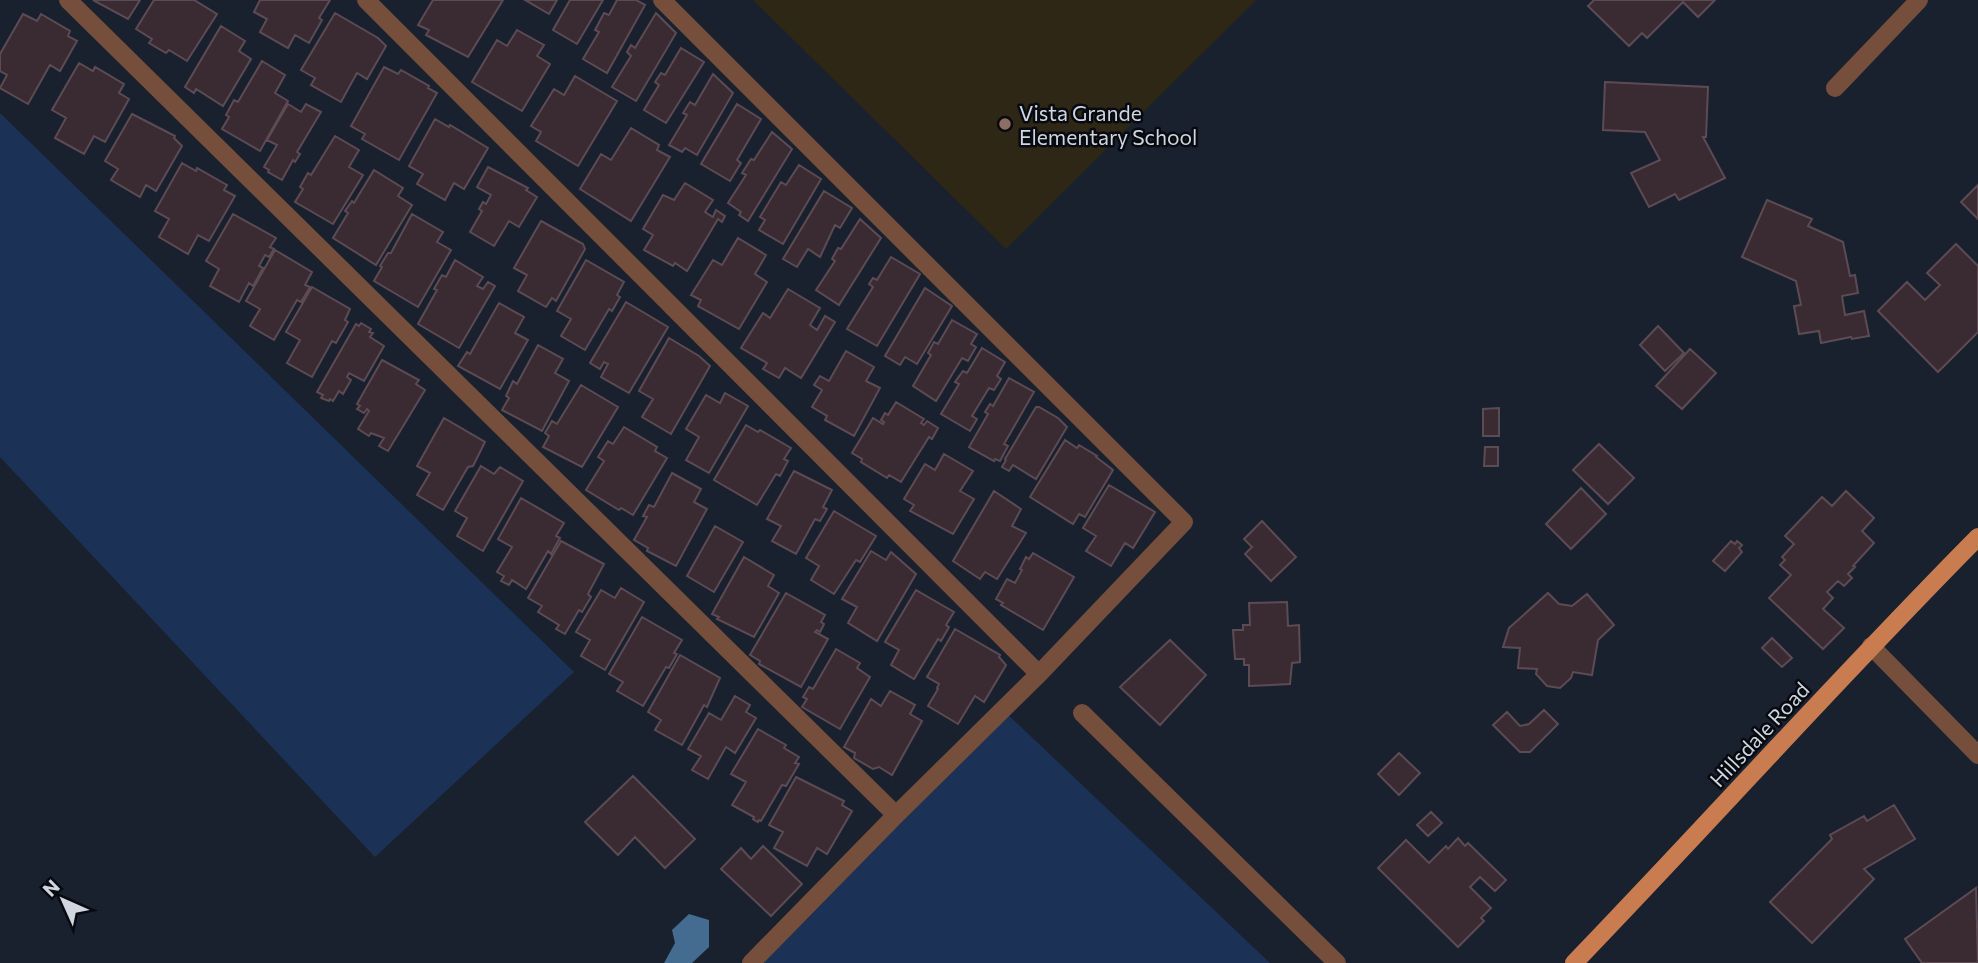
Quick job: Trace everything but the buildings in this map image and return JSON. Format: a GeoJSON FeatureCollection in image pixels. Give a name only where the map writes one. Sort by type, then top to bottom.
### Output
{"type":"FeatureCollection","features":[{"type":"Feature","properties":{"kind":"main road","name":"Hillsdale Road"},"geometry":{"type":"LineString","coordinates":[[1574,963],[1646,890],[1871,646],[1978,537]]}},
{"type":"Feature","properties":{"kind":"street"},"geometry":{"type":"LineString","coordinates":[[68,0],[896,815]]}},
{"type":"Feature","properties":{"kind":"street"},"geometry":{"type":"LineString","coordinates":[[366,0],[1039,674]]}},
{"type":"Feature","properties":{"kind":"street"},"geometry":{"type":"LineString","coordinates":[[662,0],[1184,522],[1039,674],[751,963]]}},
{"type":"Feature","properties":{"kind":"street"},"geometry":{"type":"LineString","coordinates":[[1835,88],[1919,0]]}},
{"type":"Feature","properties":{"kind":"street"},"geometry":{"type":"LineString","coordinates":[[1871,646],[1978,755]]}},
{"type":"Feature","properties":{"kind":"street"},"geometry":{"type":"LineString","coordinates":[[1082,713],[1337,963]]}},
{"type":"Feature","properties":{"kind":"shaded area","name":"Vista Grande Elementary School"},"geometry":{"type":"Polygon","coordinates":[[[753,0],[1256,0],[1006,249],[753,0]]]}},
{"type":"Feature","properties":{"kind":"shaded area"},"geometry":{"type":"Polygon","coordinates":[[[0,113],[574,672],[375,857],[0,457],[0,113]]]}},
{"type":"Feature","properties":{"kind":"shaded area"},"geometry":{"type":"Polygon","coordinates":[[[1003,710],[1270,963],[752,963],[1003,710]]]}},
{"type":"Feature","properties":{"kind":"shaded area"},"geometry":{"type":"Polygon","coordinates":[[[689,914],[709,920],[709,947],[692,963],[664,963],[675,943],[672,930],[689,914]]]}},
{"type":"Feature","properties":{"kind":"place","name":"Vista Grande Elementary School"},"geometry":{"type":"Point","coordinates":[1005,124]}}]}
